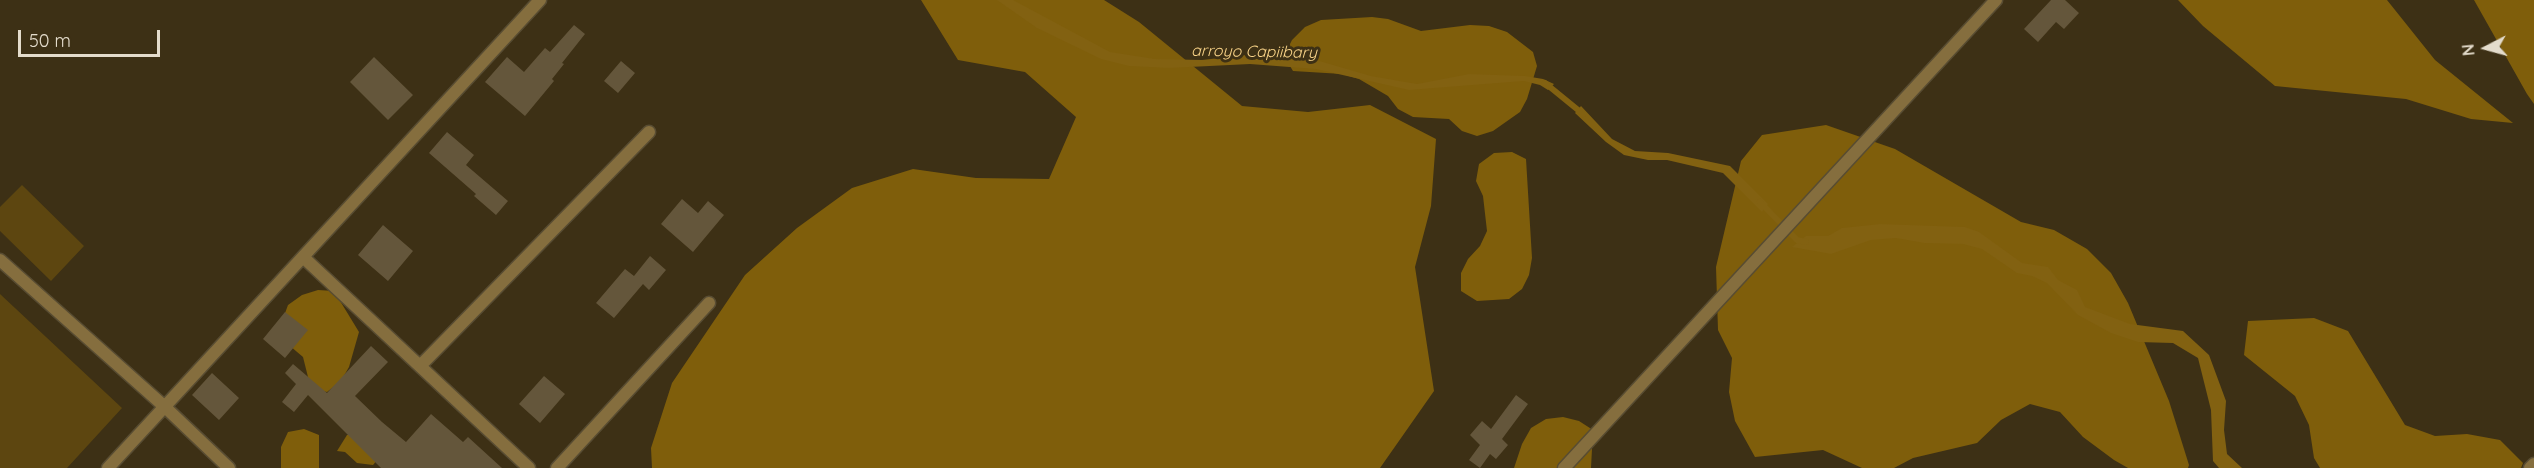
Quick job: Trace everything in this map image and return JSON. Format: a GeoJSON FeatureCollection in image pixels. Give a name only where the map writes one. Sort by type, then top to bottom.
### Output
{"type":"FeatureCollection","features":[{"type":"Feature","properties":{"kind":"street"},"geometry":{"type":"LineString","coordinates":[[108,468],[540,0]]}},
{"type":"Feature","properties":{"kind":"street"},"geometry":{"type":"LineString","coordinates":[[1564,468],[1996,0]]}},
{"type":"Feature","properties":{"kind":"street"},"geometry":{"type":"LineString","coordinates":[[420,366],[649,132]]}},
{"type":"Feature","properties":{"kind":"street"},"geometry":{"type":"LineString","coordinates":[[303,257],[529,468]]}},
{"type":"Feature","properties":{"kind":"street"},"geometry":{"type":"LineString","coordinates":[[0,260],[165,407],[229,468]]}},
{"type":"Feature","properties":{"kind":"street"},"geometry":{"type":"LineString","coordinates":[[557,468],[709,303]]}},
{"type":"Feature","properties":{"kind":"street"},"geometry":{"type":"LineString","coordinates":[[2530,468],[2534,464]]}},
{"type":"Feature","properties":{"kind":"shaded area"},"geometry":{"type":"Polygon","coordinates":[[[921,0],[1104,0],[1139,22],[1242,106],[1308,112],[1370,105],[1436,139],[1431,206],[1415,267],[1434,391],[1380,468],[652,468],[651,448],[672,383],[745,275],[797,228],[852,188],[913,169],[976,178],[1049,179],[1076,117],[1025,72],[958,60],[921,0]]]}},
{"type":"Feature","properties":{"kind":"shaded area"},"geometry":{"type":"Polygon","coordinates":[[[997,0],[1013,0],[1110,52],[1155,59],[1202,60],[1246,55],[1316,60],[1371,76],[1417,84],[1469,74],[1525,76],[1543,79],[1554,84],[1548,90],[1540,85],[1524,81],[1409,90],[1316,69],[1250,64],[1169,68],[1129,66],[1101,59],[1037,28],[997,0]]]}},
{"type":"Feature","properties":{"kind":"shaded area"},"geometry":{"type":"Polygon","coordinates":[[[2178,0],[2387,0],[2435,60],[2513,123],[2471,119],[2406,99],[2275,86],[2203,26],[2178,0]]]}},
{"type":"Feature","properties":{"kind":"shaded area"},"geometry":{"type":"Polygon","coordinates":[[[2474,0],[2534,0],[2534,104],[2527,94],[2474,0]]]}},
{"type":"Feature","properties":{"kind":"shaded area"},"geometry":{"type":"Polygon","coordinates":[[[1372,17],[1388,19],[1421,31],[1470,25],[1489,26],[1507,32],[1533,52],[1537,66],[1527,99],[1520,112],[1493,131],[1477,136],[1462,131],[1449,119],[1413,117],[1398,109],[1388,96],[1359,79],[1342,74],[1293,71],[1284,56],[1292,40],[1305,27],[1321,20],[1372,17]]]}},
{"type":"Feature","properties":{"kind":"shaded area"},"geometry":{"type":"Polygon","coordinates":[[[1581,106],[1612,139],[1635,151],[1668,153],[1730,166],[1768,204],[1762,212],[1723,173],[1667,160],[1648,160],[1624,155],[1606,142],[1575,113],[1581,106]]]}},
{"type":"Feature","properties":{"kind":"shaded area"},"geometry":{"type":"Polygon","coordinates":[[[1826,125],[1895,149],[2021,222],[2054,230],[2087,249],[2111,273],[2128,303],[2169,401],[2188,468],[2128,468],[2083,437],[2060,412],[2030,404],[2001,420],[1977,443],[1913,458],[1894,468],[1862,468],[1823,450],[1755,457],[1735,421],[1729,392],[1732,358],[1718,330],[1716,267],[1741,161],[1762,135],[1826,125]]]}},
{"type":"Feature","properties":{"kind":"shaded area"},"geometry":{"type":"Polygon","coordinates":[[[1512,152],[1526,159],[1532,258],[1529,275],[1522,289],[1509,299],[1477,301],[1461,291],[1461,273],[1468,259],[1480,246],[1487,231],[1483,196],[1476,181],[1479,164],[1494,153],[1512,152]]]}},
{"type":"Feature","properties":{"kind":"shaded area"},"geometry":{"type":"Polygon","coordinates":[[[22,185],[84,246],[51,281],[0,231],[0,207],[22,185]]]}},
{"type":"Feature","properties":{"kind":"shaded area"},"geometry":{"type":"Polygon","coordinates":[[[1880,224],[1965,227],[1979,232],[2022,263],[2048,267],[2058,280],[2077,290],[2085,307],[2130,324],[2183,331],[2209,355],[2226,401],[2224,430],[2227,454],[2242,468],[2219,468],[2213,461],[2211,410],[2198,358],[2173,343],[2138,342],[2111,333],[2078,315],[2047,283],[2032,276],[2017,273],[1982,249],[1963,244],[1924,243],[1896,238],[1871,240],[1831,254],[1792,247],[1806,236],[1828,236],[1842,228],[1880,224]]]}},
{"type":"Feature","properties":{"kind":"shaded area"},"geometry":{"type":"Polygon","coordinates":[[[318,290],[334,291],[359,332],[349,367],[341,381],[327,392],[311,389],[303,357],[277,335],[288,305],[302,295],[318,290]]]}},
{"type":"Feature","properties":{"kind":"shaded area"},"geometry":{"type":"Polygon","coordinates":[[[0,294],[122,408],[67,468],[0,468],[0,294]]]}},
{"type":"Feature","properties":{"kind":"shaded area"},"geometry":{"type":"Polygon","coordinates":[[[2314,318],[2348,331],[2405,425],[2435,436],[2467,434],[2500,440],[2523,463],[2521,468],[2320,468],[2314,458],[2309,425],[2295,396],[2244,355],[2248,321],[2314,318]]]}},
{"type":"Feature","properties":{"kind":"shaded area"},"geometry":{"type":"Polygon","coordinates":[[[1563,417],[1579,421],[1593,430],[1591,468],[1514,468],[1522,444],[1531,428],[1546,419],[1563,417]]]}},
{"type":"Feature","properties":{"kind":"shaded area"},"geometry":{"type":"Polygon","coordinates":[[[304,429],[319,435],[319,468],[281,468],[281,447],[288,432],[304,429]]]}},
{"type":"Feature","properties":{"kind":"shaded area"},"geometry":{"type":"Polygon","coordinates":[[[364,433],[378,459],[373,465],[357,463],[345,452],[337,451],[347,435],[364,433]]]}},
{"type":"Feature","properties":{"kind":"building"},"geometry":{"type":"Polygon","coordinates":[[[2051,0],[2065,0],[2079,13],[2064,29],[2056,22],[2038,42],[2024,29],[2051,0]]]}},
{"type":"Feature","properties":{"kind":"building"},"geometry":{"type":"Polygon","coordinates":[[[574,25],[585,34],[562,63],[564,64],[552,79],[554,81],[525,116],[485,82],[507,57],[524,72],[545,48],[550,52],[574,25]]]}},
{"type":"Feature","properties":{"kind":"building"},"geometry":{"type":"Polygon","coordinates":[[[374,57],[413,95],[388,120],[350,82],[374,57]]]}},
{"type":"Feature","properties":{"kind":"building"},"geometry":{"type":"Polygon","coordinates":[[[621,61],[635,73],[618,93],[604,81],[621,61]]]}},
{"type":"Feature","properties":{"kind":"building"},"geometry":{"type":"Polygon","coordinates":[[[447,132],[474,155],[466,165],[508,201],[496,215],[474,196],[476,194],[429,153],[447,132]]]}},
{"type":"Feature","properties":{"kind":"building"},"geometry":{"type":"Polygon","coordinates":[[[682,199],[698,213],[708,201],[724,215],[693,252],[661,224],[682,199]]]}},
{"type":"Feature","properties":{"kind":"building"},"geometry":{"type":"Polygon","coordinates":[[[383,225],[413,251],[388,281],[358,255],[383,225]]]}},
{"type":"Feature","properties":{"kind":"building"},"geometry":{"type":"Polygon","coordinates":[[[650,256],[666,270],[649,290],[643,284],[614,318],[596,303],[625,269],[634,276],[650,256]]]}},
{"type":"Feature","properties":{"kind":"building"},"geometry":{"type":"Polygon","coordinates":[[[285,312],[308,330],[285,358],[263,339],[285,312]]]}},
{"type":"Feature","properties":{"kind":"building"},"geometry":{"type":"Polygon","coordinates":[[[371,346],[388,362],[355,396],[382,422],[406,442],[431,414],[463,442],[468,437],[502,468],[381,468],[308,395],[294,412],[282,402],[296,384],[285,373],[293,364],[327,393],[371,346]]]}},
{"type":"Feature","properties":{"kind":"building"},"geometry":{"type":"Polygon","coordinates":[[[212,373],[239,398],[219,420],[192,395],[212,373]]]}},
{"type":"Feature","properties":{"kind":"building"},"geometry":{"type":"Polygon","coordinates":[[[544,376],[565,394],[540,423],[519,404],[544,376]]]}},
{"type":"Feature","properties":{"kind":"building"},"geometry":{"type":"Polygon","coordinates":[[[1516,395],[1528,404],[1502,439],[1508,445],[1496,459],[1490,454],[1480,468],[1469,460],[1480,445],[1470,435],[1482,421],[1491,429],[1516,395]]]}},
{"type":"Feature","properties":{"kind":"waterway","name":"arroyo Capiibary"},"geometry":{"type":"LineString","coordinates":[[1545,83],[1583,114]]}},
{"type":"Feature","properties":{"kind":"waterway","name":"arroyo Capiibary"},"geometry":{"type":"LineString","coordinates":[[1760,202],[1797,240],[1806,242]]}}]}
